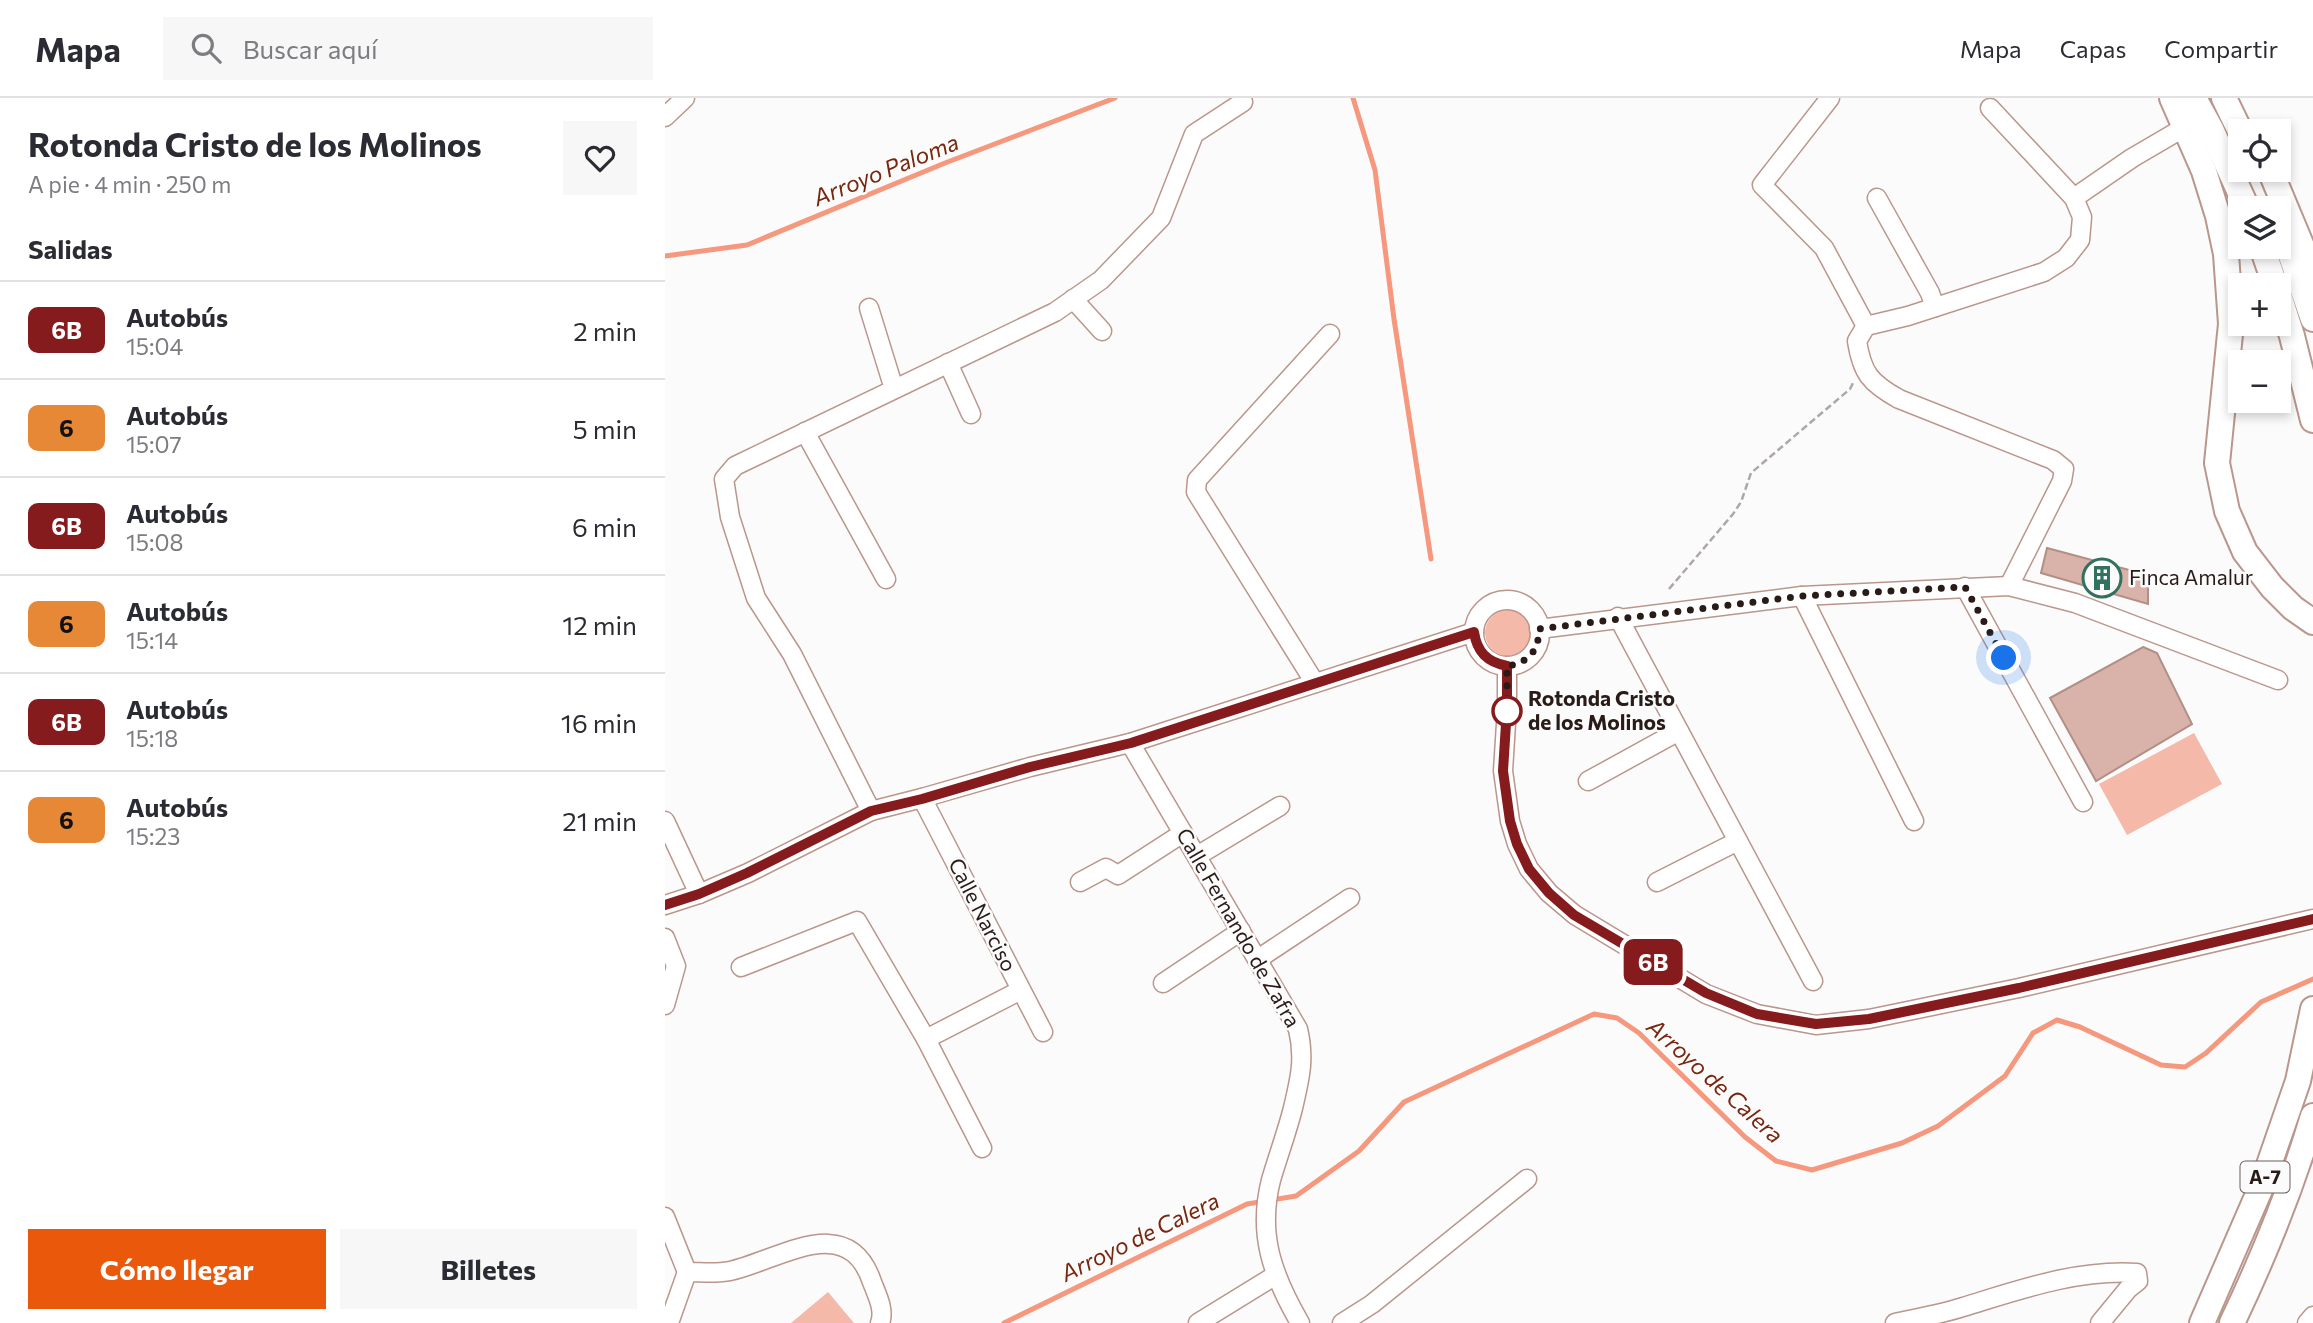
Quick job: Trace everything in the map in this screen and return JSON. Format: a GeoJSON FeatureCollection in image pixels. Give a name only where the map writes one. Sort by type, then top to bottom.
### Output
{"type":"FeatureCollection","features":[{"type":"Feature","properties":{"kind":"highway"},"geometry":{"type":"LineString","coordinates":[[2172,98],[2182,129],[2204,171],[2226,254],[2231,324],[2217,463],[2227,511],[2245,552],[2272,587],[2293,608],[2313,622]]}},
{"type":"Feature","properties":{"kind":"highway"},"geometry":{"type":"LineString","coordinates":[[2194,98],[2241,196]]}},
{"type":"Feature","properties":{"kind":"highway"},"geometry":{"type":"LineString","coordinates":[[2275,182],[2313,273]]}},
{"type":"Feature","properties":{"kind":"highway"},"geometry":{"type":"LineString","coordinates":[[2291,255],[2313,319]]}},
{"type":"Feature","properties":{"kind":"highway"},"geometry":{"type":"LineString","coordinates":[[2291,330],[2313,420]]}},
{"type":"Feature","properties":{"kind":"highway","name":"A-7"},"geometry":{"type":"LineString","coordinates":[[2201,1323],[2262,1185],[2298,1081],[2311,1017]]}},
{"type":"Feature","properties":{"kind":"highway","name":"A-7"},"geometry":{"type":"LineString","coordinates":[[2232,1323],[2298,1168],[2313,1116]]}},
{"type":"Feature","properties":{"kind":"street"},"geometry":{"type":"LineString","coordinates":[[665,117],[685,98]]}},
{"type":"Feature","properties":{"kind":"street"},"geometry":{"type":"LineString","coordinates":[[1830,98],[1762,185],[1824,248],[1866,326]]}},
{"type":"Feature","properties":{"kind":"street"},"geometry":{"type":"LineString","coordinates":[[2074,198],[2132,158],[2182,129],[2161,98]]}},
{"type":"Feature","properties":{"kind":"street"},"geometry":{"type":"LineString","coordinates":[[871,811],[792,654],[756,598],[730,517],[723,479],[734,466],[1055,312],[1101,280],[1161,218],[1194,134],[1243,102]]}},
{"type":"Feature","properties":{"kind":"street"},"geometry":{"type":"LineString","coordinates":[[1990,108],[2074,198],[2082,217],[2080,240],[2066,258],[2044,272],[1866,326],[1857,341],[1862,368],[1879,388],[1899,399],[2053,460],[2064,470],[2062,481],[2009,586]]}},
{"type":"Feature","properties":{"kind":"street"},"geometry":{"type":"LineString","coordinates":[[1877,198],[1930,293],[1935,307]]}},
{"type":"Feature","properties":{"kind":"street"},"geometry":{"type":"LineString","coordinates":[[1073,299],[1102,331]]}},
{"type":"Feature","properties":{"kind":"street"},"geometry":{"type":"LineString","coordinates":[[869,308],[894,389]]}},
{"type":"Feature","properties":{"kind":"street"},"geometry":{"type":"LineString","coordinates":[[1315,683],[1196,492],[1197,480],[1330,334]]}},
{"type":"Feature","properties":{"kind":"street"},"geometry":{"type":"LineString","coordinates":[[948,363],[971,414]]}},
{"type":"Feature","properties":{"kind":"street"},"geometry":{"type":"LineString","coordinates":[[805,432],[886,579]]}},
{"type":"Feature","properties":{"kind":"street"},"geometry":{"type":"LineString","coordinates":[[1539,629],[1802,596],[2009,586],[2075,603],[2278,680]]}},
{"type":"Feature","properties":{"kind":"street"},"geometry":{"type":"LineString","coordinates":[[1965,587],[2083,802]]}},
{"type":"Feature","properties":{"kind":"street"},"geometry":{"type":"LineString","coordinates":[[1802,596],[1914,821]]}},
{"type":"Feature","properties":{"kind":"street"},"geometry":{"type":"LineString","coordinates":[[1499,601],[1521,603],[1536,618],[1539,629],[1535,650],[1528,659],[1518,664],[1507,666],[1487,660],[1475,643],[1474,632],[1481,612],[1499,601]]}},
{"type":"Feature","properties":{"kind":"street"},"geometry":{"type":"LineString","coordinates":[[1618,617],[1813,981]]}},
{"type":"Feature","properties":{"kind":"street"},"geometry":{"type":"LineString","coordinates":[[665,905],[699,894],[747,873],[871,811],[1030,767],[1131,743],[1474,632]]}},
{"type":"Feature","properties":{"kind":"street"},"geometry":{"type":"LineString","coordinates":[[1507,666],[1503,771],[1510,821],[1529,869],[1549,893],[1574,915],[1706,993],[1757,1014],[1816,1024],[1869,1019],[2019,988],[2313,919]]}},
{"type":"Feature","properties":{"kind":"street"},"geometry":{"type":"LineString","coordinates":[[1588,781],[1679,731]]}},
{"type":"Feature","properties":{"kind":"street","name":"Calle Fernando de Zafra"},"geometry":{"type":"LineString","coordinates":[[1131,743],[1298,1029],[1303,1049],[1302,1073],[1271,1180],[1266,1234],[1280,1289],[1300,1323]]}},
{"type":"Feature","properties":{"kind":"street","name":"Calle Narciso"},"geometry":{"type":"LineString","coordinates":[[922,799],[1043,1032]]}},
{"type":"Feature","properties":{"kind":"street"},"geometry":{"type":"LineString","coordinates":[[1197,856],[1280,806]]}},
{"type":"Feature","properties":{"kind":"street"},"geometry":{"type":"LineString","coordinates":[[665,821],[699,894]]}},
{"type":"Feature","properties":{"kind":"street"},"geometry":{"type":"LineString","coordinates":[[1080,882],[1107,868],[1118,875],[1184,833]]}},
{"type":"Feature","properties":{"kind":"street"},"geometry":{"type":"LineString","coordinates":[[1657,882],[1738,841]]}},
{"type":"Feature","properties":{"kind":"street"},"geometry":{"type":"LineString","coordinates":[[1258,959],[1350,898]]}},
{"type":"Feature","properties":{"kind":"street"},"geometry":{"type":"LineString","coordinates":[[741,967],[857,921],[926,1040],[982,1148]]}},
{"type":"Feature","properties":{"kind":"street"},"geometry":{"type":"LineString","coordinates":[[1163,983],[1241,930]]}},
{"type":"Feature","properties":{"kind":"street"},"geometry":{"type":"LineString","coordinates":[[665,938],[676,967],[665,1005]]}},
{"type":"Feature","properties":{"kind":"street"},"geometry":{"type":"LineString","coordinates":[[926,1040],[1021,990]]}},
{"type":"Feature","properties":{"kind":"street"},"geometry":{"type":"LineString","coordinates":[[1342,1323],[1372,1304],[1527,1179]]}},
{"type":"Feature","properties":{"kind":"street"},"geometry":{"type":"LineString","coordinates":[[665,1217],[687,1272],[669,1323]]}},
{"type":"Feature","properties":{"kind":"street"},"geometry":{"type":"LineString","coordinates":[[687,1272],[718,1273],[802,1247],[822,1243],[839,1245],[855,1252],[866,1265],[882,1311],[880,1323]]}},
{"type":"Feature","properties":{"kind":"street"},"geometry":{"type":"LineString","coordinates":[[1895,1323],[2052,1281],[2120,1272],[2137,1273],[2138,1281],[2100,1323]]}},
{"type":"Feature","properties":{"kind":"street"},"geometry":{"type":"LineString","coordinates":[[1198,1323],[1276,1275]]}},
{"type":"Feature","properties":{"kind":"street"},"geometry":{"type":"LineString","coordinates":[[2307,1323],[2313,1316]]}},
{"type":"Feature","properties":{"kind":"path"},"geometry":{"type":"LineString","coordinates":[[1669,589],[1733,514],[1741,502],[1751,473],[1850,389],[1862,368]]}},
{"type":"Feature","properties":{"kind":"shaded area"},"geometry":{"type":"Polygon","coordinates":[[[1508,610],[1524,617],[1531,633],[1524,649],[1508,656],[1492,649],[1485,633],[1492,617],[1508,610]]]}},
{"type":"Feature","properties":{"kind":"shaded area"},"geometry":{"type":"Polygon","coordinates":[[[2194,733],[2222,784],[2127,835],[2099,784],[2194,733]]]}},
{"type":"Feature","properties":{"kind":"shaded area"},"geometry":{"type":"Polygon","coordinates":[[[828,1292],[854,1323],[791,1323],[828,1292]]]}},
{"type":"Feature","properties":{"kind":"building","name":"Finca Amalur"},"geometry":{"type":"Polygon","coordinates":[[[2047,548],[2148,575],[2148,604],[2041,573],[2047,548]]]}},
{"type":"Feature","properties":{"kind":"building"},"geometry":{"type":"Polygon","coordinates":[[[2143,647],[2157,653],[2192,724],[2096,781],[2050,698],[2143,647]]]}},
{"type":"Feature","properties":{"kind":"waterway","name":"Arroyo Paloma"},"geometry":{"type":"LineString","coordinates":[[665,256],[747,245],[945,163],[1115,98]]}},
{"type":"Feature","properties":{"kind":"waterway"},"geometry":{"type":"LineString","coordinates":[[1353,98],[1375,170],[1394,319],[1431,559]]}},
{"type":"Feature","properties":{"kind":"waterway","name":"Arroyo de Calera"},"geometry":{"type":"LineString","coordinates":[[1004,1323],[1247,1204],[1296,1196],[1359,1151],[1404,1102],[1594,1014],[1617,1018],[1639,1033],[1745,1137],[1776,1161],[1812,1170],[1902,1143],[1938,1126],[2005,1076],[2033,1033],[2057,1020],[2080,1027],[2161,1065],[2185,1067],[2206,1053],[2261,1002],[2313,979]]}},
{"type":"Feature","properties":{"kind":"bus line","name":"6B"},"geometry":{"type":"LineString","coordinates":[[665,905],[699,894],[747,873],[871,811],[1030,767],[1131,743],[1474,632],[1475,643],[1487,660],[1507,666],[1503,771],[1510,821],[1529,869],[1549,893],[1574,915],[1706,993],[1757,1014],[1816,1024],[1869,1019],[2019,988],[2313,919]]}},
{"type":"Feature","properties":{"kind":"place","name":"Finca Amalur"},"geometry":{"type":"Point","coordinates":[2102,578]}},
{"type":"Feature","properties":{"kind":"place","name":"Rotonda Cristo de los Molinos"},"geometry":{"type":"Point","coordinates":[1507,711]}},
{"type":"Feature","properties":{"kind":"route"},"geometry":{"type":"LineString","coordinates":[[1507,711],[1507,666],[1528,659],[1539,640],[1539,629],[1802,596],[1965,587],[2004,658]]}}]}
